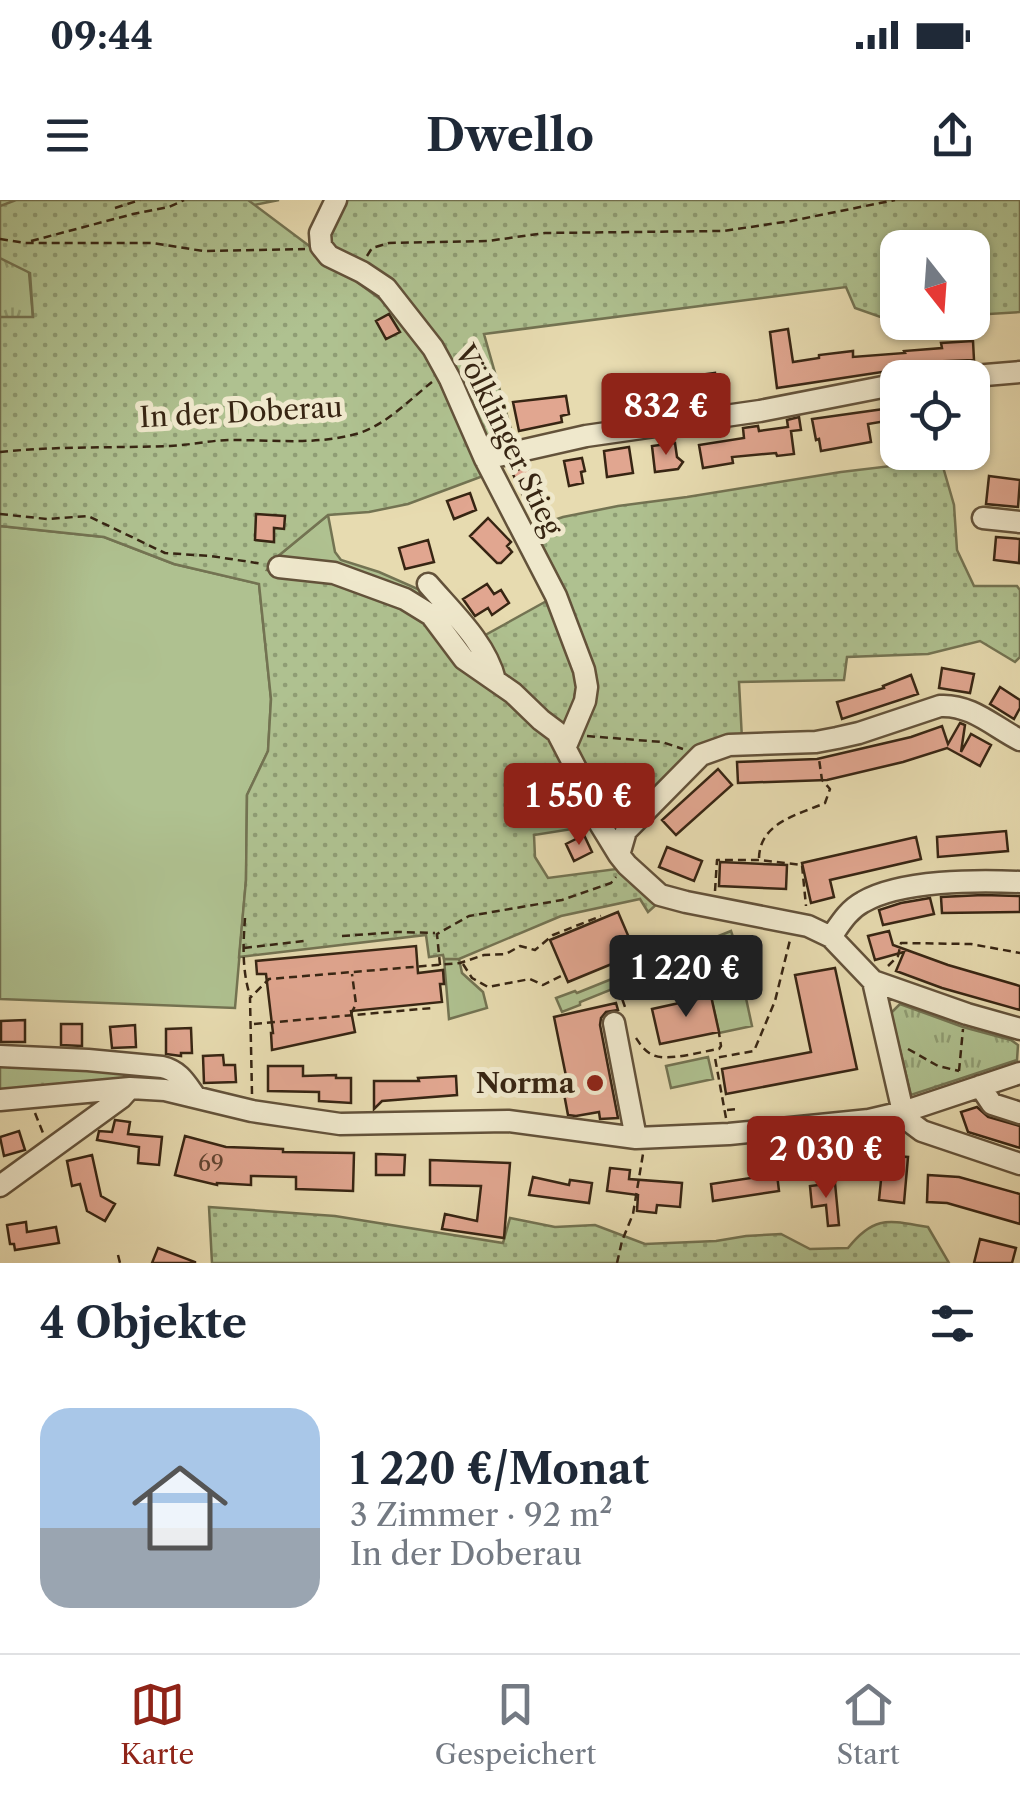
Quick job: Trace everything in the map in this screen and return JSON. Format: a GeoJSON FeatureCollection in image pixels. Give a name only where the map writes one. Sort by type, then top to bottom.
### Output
{"type":"FeatureCollection","features":[{"type":"Feature","properties":{"kind":"street"},"geometry":{"type":"LineString","coordinates":[[321,246],[320,233],[336,200]]}},
{"type":"Feature","properties":{"kind":"street","name":"Völklinger Stieg"},"geometry":{"type":"LineString","coordinates":[[321,246],[329,256],[386,288],[434,348],[450,379],[556,596],[584,670],[585,701],[568,740]]}},
{"type":"Feature","properties":{"kind":"street"},"geometry":{"type":"LineString","coordinates":[[990,375],[1020,372]]}},
{"type":"Feature","properties":{"kind":"street"},"geometry":{"type":"LineString","coordinates":[[486,459],[586,436],[880,387]]}},
{"type":"Feature","properties":{"kind":"street"},"geometry":{"type":"LineString","coordinates":[[984,518],[1020,522]]}},
{"type":"Feature","properties":{"kind":"street"},"geometry":{"type":"LineString","coordinates":[[279,567],[334,573],[404,598],[432,615],[464,658],[568,740],[600,824],[623,860],[660,895],[831,937],[872,981],[1020,1029]]}},
{"type":"Feature","properties":{"kind":"street"},"geometry":{"type":"LineString","coordinates":[[428,584],[473,638],[491,664],[495,680]]}},
{"type":"Feature","properties":{"kind":"street"},"geometry":{"type":"LineString","coordinates":[[623,860],[626,832],[701,755],[728,745],[816,742],[859,734],[940,706],[968,709],[1020,740]]}},
{"type":"Feature","properties":{"kind":"street"},"geometry":{"type":"LineString","coordinates":[[831,937],[843,918],[862,902],[898,890],[952,882],[1020,882]]}},
{"type":"Feature","properties":{"kind":"street"},"geometry":{"type":"LineString","coordinates":[[872,981],[904,1112],[910,1122],[922,1131],[1020,1164]]}},
{"type":"Feature","properties":{"kind":"street"},"geometry":{"type":"LineString","coordinates":[[625,1025],[640,1144]]}},
{"type":"Feature","properties":{"kind":"street"},"geometry":{"type":"LineString","coordinates":[[0,1056],[172,1069],[194,1096]]}},
{"type":"Feature","properties":{"kind":"street"},"geometry":{"type":"LineString","coordinates":[[0,1100],[130,1088],[166,1090],[252,1111],[340,1124],[508,1120],[640,1144],[869,1120],[1020,1073]]}},
{"type":"Feature","properties":{"kind":"street"},"geometry":{"type":"LineString","coordinates":[[980,1086],[992,1104],[1020,1113]]}},
{"type":"Feature","properties":{"kind":"street"},"geometry":{"type":"LineString","coordinates":[[0,1186],[130,1088]]}},
{"type":"Feature","properties":{"kind":"path"},"geometry":{"type":"LineString","coordinates":[[115,208],[140,200]]}},
{"type":"Feature","properties":{"kind":"path"},"geometry":{"type":"LineString","coordinates":[[25,243],[184,200]]}},
{"type":"Feature","properties":{"kind":"path"},"geometry":{"type":"LineString","coordinates":[[362,272],[372,248],[389,243],[488,240],[545,233],[723,231],[791,222],[893,200]]}},
{"type":"Feature","properties":{"kind":"path"},"geometry":{"type":"LineString","coordinates":[[0,239],[25,243],[152,243],[203,251],[321,246]]}},
{"type":"Feature","properties":{"kind":"path","name":"In der Doberau"},"geometry":{"type":"LineString","coordinates":[[0,452],[173,446],[230,440],[282,443],[356,434],[382,423],[434,381]]}},
{"type":"Feature","properties":{"kind":"path"},"geometry":{"type":"LineString","coordinates":[[0,514],[48,519],[88,516],[165,553],[279,567]]}},
{"type":"Feature","properties":{"kind":"path"},"geometry":{"type":"LineString","coordinates":[[568,740],[662,742],[701,755]]}},
{"type":"Feature","properties":{"kind":"path"},"geometry":{"type":"LineString","coordinates":[[758,860],[759,846],[774,825],[826,803],[830,788],[822,780],[816,742]]}},
{"type":"Feature","properties":{"kind":"path"},"geometry":{"type":"LineString","coordinates":[[342,936],[437,934],[469,916],[562,900],[611,882],[623,860]]}},
{"type":"Feature","properties":{"kind":"path"},"geometry":{"type":"LineString","coordinates":[[708,1050],[711,1059],[754,1051],[799,931],[802,865],[717,860],[714,908]]}},
{"type":"Feature","properties":{"kind":"path"},"geometry":{"type":"LineString","coordinates":[[250,998],[269,979],[461,963],[484,955],[506,954],[520,946],[535,950],[554,935],[601,916]]}},
{"type":"Feature","properties":{"kind":"path"},"geometry":{"type":"LineString","coordinates":[[246,918],[243,948],[252,1024],[252,1111]]}},
{"type":"Feature","properties":{"kind":"path"},"geometry":{"type":"LineString","coordinates":[[437,934],[440,965]]}},
{"type":"Feature","properties":{"kind":"path"},"geometry":{"type":"LineString","coordinates":[[243,948],[304,941]]}},
{"type":"Feature","properties":{"kind":"path"},"geometry":{"type":"LineString","coordinates":[[872,981],[898,956],[901,944],[971,944],[1020,953]]}},
{"type":"Feature","properties":{"kind":"path"},"geometry":{"type":"LineString","coordinates":[[461,963],[472,978],[488,987],[530,979],[543,985],[565,974]]}},
{"type":"Feature","properties":{"kind":"path"},"geometry":{"type":"LineString","coordinates":[[351,1016],[356,1004],[352,972]]}},
{"type":"Feature","properties":{"kind":"path"},"geometry":{"type":"LineString","coordinates":[[618,987],[625,1025],[652,1055],[665,1058],[719,1049],[719,1033]]}},
{"type":"Feature","properties":{"kind":"path"},"geometry":{"type":"LineString","coordinates":[[252,1024],[432,1008]]}},
{"type":"Feature","properties":{"kind":"path"},"geometry":{"type":"LineString","coordinates":[[958,1080],[964,1024]]}},
{"type":"Feature","properties":{"kind":"path"},"geometry":{"type":"LineString","coordinates":[[906,1048],[938,1066],[959,1071]]}},
{"type":"Feature","properties":{"kind":"path"},"geometry":{"type":"LineString","coordinates":[[715,1058],[729,1134]]}},
{"type":"Feature","properties":{"kind":"path"},"geometry":{"type":"LineString","coordinates":[[30,1097],[52,1148]]}},
{"type":"Feature","properties":{"kind":"path"},"geometry":{"type":"LineString","coordinates":[[725,1111],[739,1109]]}},
{"type":"Feature","properties":{"kind":"path"},"geometry":{"type":"LineString","coordinates":[[617,1263],[632,1214],[640,1144]]}},
{"type":"Feature","properties":{"kind":"path"},"geometry":{"type":"LineString","coordinates":[[118,1255],[120,1263]]}},
{"type":"Feature","properties":{"kind":"green space"},"geometry":{"type":"Polygon","coordinates":[[[0,200],[279,200],[107,235],[26,239],[36,351],[0,347],[0,200]]]}},
{"type":"Feature","properties":{"kind":"green space"},"geometry":{"type":"Polygon","coordinates":[[[16,200],[248,200],[412,323],[483,476],[408,504],[328,515],[272,561],[267,570],[330,577],[412,605],[539,722],[571,767],[522,775],[526,811],[557,809],[587,799],[597,825],[534,835],[535,857],[548,878],[624,868],[657,904],[648,912],[640,899],[561,916],[459,959],[429,957],[426,935],[239,957],[246,880],[247,795],[268,751],[271,699],[259,584],[174,564],[104,537],[0,526],[0,317],[33,317],[30,273],[0,258],[0,206],[16,200]]]}},
{"type":"Feature","properties":{"kind":"green space"},"geometry":{"type":"Polygon","coordinates":[[[336,200],[1020,200],[1020,312],[990,314],[990,230],[880,230],[880,317],[855,308],[846,287],[484,334],[516,447],[492,451],[437,342],[321,246],[336,200]]]}},
{"type":"Feature","properties":{"kind":"green space"},"geometry":{"type":"Polygon","coordinates":[[[880,467],[944,470],[954,505],[957,550],[974,586],[1017,586],[1020,590],[1020,657],[1015,662],[980,641],[928,654],[847,657],[844,680],[739,682],[742,739],[725,742],[614,838],[572,746],[589,702],[527,529],[618,506],[880,467]]]}},
{"type":"Feature","properties":{"kind":"green space"},"geometry":{"type":"Polygon","coordinates":[[[328,515],[335,552],[341,560],[427,593],[485,660],[272,561],[328,515]]]}},
{"type":"Feature","properties":{"kind":"green space"},"geometry":{"type":"Polygon","coordinates":[[[0,526],[104,537],[174,564],[259,584],[271,699],[268,751],[247,795],[246,880],[235,1008],[0,999],[0,526]]]}},
{"type":"Feature","properties":{"kind":"green space"},"geometry":{"type":"Polygon","coordinates":[[[552,598],[580,671],[574,716],[561,730],[505,679],[480,638],[552,598]]]}},
{"type":"Feature","properties":{"kind":"green space"},"geometry":{"type":"Polygon","coordinates":[[[731,931],[734,940],[562,1012],[556,998],[731,931]]]}},
{"type":"Feature","properties":{"kind":"green space"},"geometry":{"type":"Polygon","coordinates":[[[444,959],[459,959],[462,973],[483,992],[487,1008],[449,1019],[444,959]]]}},
{"type":"Feature","properties":{"kind":"green space"},"geometry":{"type":"Polygon","coordinates":[[[744,989],[752,1026],[719,1033],[711,996],[744,989]]]}},
{"type":"Feature","properties":{"kind":"green space"},"geometry":{"type":"Polygon","coordinates":[[[900,1004],[1011,1040],[1018,1045],[1017,1060],[911,1095],[891,1013],[900,1004]]]}},
{"type":"Feature","properties":{"kind":"green space"},"geometry":{"type":"Polygon","coordinates":[[[708,1057],[713,1079],[671,1088],[666,1066],[708,1057]]]}},
{"type":"Feature","properties":{"kind":"green space"},"geometry":{"type":"Polygon","coordinates":[[[0,1060],[160,1069],[183,1086],[0,1093],[0,1060]]]}},
{"type":"Feature","properties":{"kind":"green space"},"geometry":{"type":"Polygon","coordinates":[[[209,1207],[335,1216],[503,1243],[510,1218],[555,1227],[595,1225],[645,1244],[781,1234],[810,1249],[848,1248],[875,1225],[893,1222],[928,1227],[949,1263],[212,1263],[209,1207]]]}},
{"type":"Feature","properties":{"kind":"building"},"geometry":{"type":"Polygon","coordinates":[[[389,314],[400,332],[386,339],[376,321],[389,314]]]}},
{"type":"Feature","properties":{"kind":"building"},"geometry":{"type":"Polygon","coordinates":[[[788,329],[793,362],[853,351],[853,357],[905,353],[942,348],[941,343],[973,341],[974,360],[880,360],[880,372],[777,388],[770,332],[788,329]]]}},
{"type":"Feature","properties":{"kind":"building"},"geometry":{"type":"Polygon","coordinates":[[[715,373],[718,399],[687,402],[684,377],[715,373]]]}},
{"type":"Feature","properties":{"kind":"building"},"geometry":{"type":"Polygon","coordinates":[[[657,381],[660,405],[640,407],[637,384],[657,381]]]}},
{"type":"Feature","properties":{"kind":"building"},"geometry":{"type":"Polygon","coordinates":[[[566,396],[569,414],[561,416],[562,422],[519,431],[513,402],[566,396]]]}},
{"type":"Feature","properties":{"kind":"building"},"geometry":{"type":"Polygon","coordinates":[[[880,410],[880,422],[868,424],[871,442],[821,451],[812,419],[880,410]]]}},
{"type":"Feature","properties":{"kind":"building"},"geometry":{"type":"Polygon","coordinates":[[[799,417],[801,430],[791,431],[794,454],[732,457],[733,463],[703,468],[699,445],[744,438],[743,428],[758,426],[759,431],[788,427],[787,420],[799,417]]]}},
{"type":"Feature","properties":{"kind":"building"},"geometry":{"type":"Polygon","coordinates":[[[675,443],[677,457],[683,462],[678,469],[655,472],[652,446],[675,443]]]}},
{"type":"Feature","properties":{"kind":"building"},"geometry":{"type":"Polygon","coordinates":[[[629,447],[633,473],[607,477],[604,451],[629,447]]]}},
{"type":"Feature","properties":{"kind":"building"},"geometry":{"type":"Polygon","coordinates":[[[582,458],[583,483],[569,486],[564,461],[582,458]]]}},
{"type":"Feature","properties":{"kind":"building"},"geometry":{"type":"Polygon","coordinates":[[[527,466],[539,494],[525,500],[512,472],[527,466]]]}},
{"type":"Feature","properties":{"kind":"building"},"geometry":{"type":"Polygon","coordinates":[[[989,476],[1020,480],[1018,507],[986,504],[989,476]]]}},
{"type":"Feature","properties":{"kind":"building"},"geometry":{"type":"Polygon","coordinates":[[[470,493],[476,510],[454,519],[447,501],[470,493]]]}},
{"type":"Feature","properties":{"kind":"building"},"geometry":{"type":"Polygon","coordinates":[[[256,514],[285,516],[284,529],[274,528],[274,542],[255,540],[256,514]]]}},
{"type":"Feature","properties":{"kind":"building"},"geometry":{"type":"Polygon","coordinates":[[[488,518],[511,542],[507,546],[512,552],[501,563],[470,536],[488,518]]]}},
{"type":"Feature","properties":{"kind":"building"},"geometry":{"type":"Polygon","coordinates":[[[996,537],[1020,539],[1019,563],[994,560],[996,537]]]}},
{"type":"Feature","properties":{"kind":"building"},"geometry":{"type":"Polygon","coordinates":[[[428,540],[434,562],[405,569],[399,548],[428,540]]]}},
{"type":"Feature","properties":{"kind":"building"},"geometry":{"type":"Polygon","coordinates":[[[487,584],[494,594],[501,590],[509,603],[492,615],[488,608],[475,616],[463,599],[487,584]]]}},
{"type":"Feature","properties":{"kind":"building"},"geometry":{"type":"Polygon","coordinates":[[[942,668],[974,674],[970,693],[939,688],[942,668]]]}},
{"type":"Feature","properties":{"kind":"building"},"geometry":{"type":"Polygon","coordinates":[[[911,675],[918,694],[842,719],[837,702],[911,675]]]}},
{"type":"Feature","properties":{"kind":"building"},"geometry":{"type":"Polygon","coordinates":[[[1000,687],[1020,700],[1014,719],[990,704],[1000,687]]]}},
{"type":"Feature","properties":{"kind":"building"},"geometry":{"type":"Polygon","coordinates":[[[960,723],[965,725],[961,752],[971,734],[991,745],[980,766],[947,748],[827,780],[738,783],[737,762],[817,759],[942,726],[948,744],[960,723]]]}},
{"type":"Feature","properties":{"kind":"building"},"geometry":{"type":"Polygon","coordinates":[[[718,769],[732,785],[676,835],[662,820],[718,769]]]}},
{"type":"Feature","properties":{"kind":"building"},"geometry":{"type":"Polygon","coordinates":[[[563,778],[566,796],[542,800],[539,783],[563,778]]]}},
{"type":"Feature","properties":{"kind":"building"},"geometry":{"type":"Polygon","coordinates":[[[1006,831],[1008,851],[938,857],[937,837],[1006,831]]]}},
{"type":"Feature","properties":{"kind":"building"},"geometry":{"type":"Polygon","coordinates":[[[584,835],[592,852],[574,861],[566,844],[584,835]]]}},
{"type":"Feature","properties":{"kind":"building"},"geometry":{"type":"Polygon","coordinates":[[[916,837],[921,859],[830,880],[834,897],[811,903],[802,863],[916,837]]]}},
{"type":"Feature","properties":{"kind":"building"},"geometry":{"type":"Polygon","coordinates":[[[667,847],[702,861],[694,881],[659,867],[667,847]]]}},
{"type":"Feature","properties":{"kind":"building"},"geometry":{"type":"Polygon","coordinates":[[[720,862],[787,865],[786,889],[719,886],[720,862]]]}},
{"type":"Feature","properties":{"kind":"building"},"geometry":{"type":"Polygon","coordinates":[[[1020,896],[1020,912],[942,913],[941,897],[1020,896]]]}},
{"type":"Feature","properties":{"kind":"building"},"geometry":{"type":"Polygon","coordinates":[[[930,898],[934,914],[883,925],[879,910],[930,898]]]}},
{"type":"Feature","properties":{"kind":"building"},"geometry":{"type":"Polygon","coordinates":[[[618,912],[636,954],[568,982],[550,940],[618,912]]]}},
{"type":"Feature","properties":{"kind":"building"},"geometry":{"type":"Polygon","coordinates":[[[889,931],[893,945],[1020,986],[1020,1010],[896,971],[904,952],[875,960],[868,936],[889,931]]]}},
{"type":"Feature","properties":{"kind":"building"},"geometry":{"type":"Polygon","coordinates":[[[416,946],[418,973],[443,970],[442,1002],[351,1011],[355,1032],[272,1050],[266,974],[257,974],[256,961],[416,946]]]}},
{"type":"Feature","properties":{"kind":"building"},"geometry":{"type":"Polygon","coordinates":[[[835,968],[857,1069],[726,1094],[722,1069],[811,1052],[795,975],[835,968]]]}},
{"type":"Feature","properties":{"kind":"building"},"geometry":{"type":"Polygon","coordinates":[[[711,996],[719,1032],[660,1044],[652,1009],[711,996]]]}},
{"type":"Feature","properties":{"kind":"building"},"geometry":{"type":"Polygon","coordinates":[[[616,1003],[618,1010],[606,1012],[600,1025],[618,1118],[600,1119],[599,1112],[568,1115],[562,1083],[567,1081],[554,1017],[616,1003]]]}},
{"type":"Feature","properties":{"kind":"building"},"geometry":{"type":"Polygon","coordinates":[[[25,1020],[25,1042],[1,1042],[1,1021],[25,1020]]]}},
{"type":"Feature","properties":{"kind":"building"},"geometry":{"type":"Polygon","coordinates":[[[61,1024],[82,1024],[82,1046],[61,1045],[61,1024]]]}},
{"type":"Feature","properties":{"kind":"building"},"geometry":{"type":"Polygon","coordinates":[[[135,1025],[136,1047],[112,1048],[110,1027],[135,1025]]]}},
{"type":"Feature","properties":{"kind":"building"},"geometry":{"type":"Polygon","coordinates":[[[191,1028],[192,1053],[166,1054],[166,1029],[191,1028]]]}},
{"type":"Feature","properties":{"kind":"building"},"geometry":{"type":"Polygon","coordinates":[[[223,1055],[224,1065],[235,1065],[236,1082],[204,1083],[203,1056],[223,1055]]]}},
{"type":"Feature","properties":{"kind":"building"},"geometry":{"type":"Polygon","coordinates":[[[268,1066],[303,1066],[303,1076],[351,1078],[351,1103],[319,1101],[319,1092],[268,1091],[268,1066]]]}},
{"type":"Feature","properties":{"kind":"building"},"geometry":{"type":"Polygon","coordinates":[[[456,1076],[457,1095],[382,1101],[374,1109],[374,1081],[456,1076]]]}},
{"type":"Feature","properties":{"kind":"building"},"geometry":{"type":"Polygon","coordinates":[[[977,1107],[988,1117],[1020,1126],[1020,1148],[968,1132],[961,1112],[977,1107]]]}},
{"type":"Feature","properties":{"kind":"building"},"geometry":{"type":"Polygon","coordinates":[[[115,1120],[130,1122],[128,1134],[162,1137],[159,1165],[138,1163],[139,1147],[97,1140],[99,1131],[112,1132],[115,1120]]]}},
{"type":"Feature","properties":{"kind":"building"},"geometry":{"type":"Polygon","coordinates":[[[19,1131],[25,1150],[4,1156],[0,1137],[19,1131]]]}},
{"type":"Feature","properties":{"kind":"building"},"geometry":{"type":"Polygon","coordinates":[[[185,1136],[226,1147],[354,1153],[353,1191],[296,1189],[296,1177],[251,1176],[251,1185],[217,1185],[175,1175],[185,1136]]]}},
{"type":"Feature","properties":{"kind":"building"},"geometry":{"type":"Polygon","coordinates":[[[376,1154],[405,1155],[404,1175],[376,1175],[376,1154]]]}},
{"type":"Feature","properties":{"kind":"building"},"geometry":{"type":"Polygon","coordinates":[[[861,1154],[908,1157],[904,1203],[879,1200],[881,1180],[859,1178],[861,1154]]]}},
{"type":"Feature","properties":{"kind":"building"},"geometry":{"type":"Polygon","coordinates":[[[92,1155],[101,1196],[115,1204],[105,1221],[87,1211],[80,1184],[72,1186],[67,1161],[92,1155]]]}},
{"type":"Feature","properties":{"kind":"building"},"geometry":{"type":"Polygon","coordinates":[[[430,1160],[510,1163],[504,1238],[442,1229],[445,1214],[477,1221],[481,1186],[430,1185],[430,1160]]]}},
{"type":"Feature","properties":{"kind":"building"},"geometry":{"type":"Polygon","coordinates":[[[610,1168],[630,1170],[629,1179],[682,1183],[680,1207],[657,1205],[656,1213],[637,1211],[638,1195],[607,1191],[610,1168]]]}},
{"type":"Feature","properties":{"kind":"building"},"geometry":{"type":"Polygon","coordinates":[[[777,1174],[779,1191],[713,1201],[711,1184],[777,1174]]]}},
{"type":"Feature","properties":{"kind":"building"},"geometry":{"type":"Polygon","coordinates":[[[928,1175],[959,1177],[1020,1194],[1020,1224],[947,1203],[927,1202],[928,1175]]]}},
{"type":"Feature","properties":{"kind":"building"},"geometry":{"type":"Polygon","coordinates":[[[533,1177],[569,1185],[570,1180],[592,1183],[589,1203],[529,1195],[533,1177]]]}},
{"type":"Feature","properties":{"kind":"building"},"geometry":{"type":"Polygon","coordinates":[[[835,1183],[839,1225],[828,1226],[826,1205],[812,1207],[810,1186],[835,1183]]]}},
{"type":"Feature","properties":{"kind":"building"},"geometry":{"type":"Polygon","coordinates":[[[26,1222],[27,1232],[56,1227],[59,1243],[15,1250],[7,1225],[26,1222]]]}},
{"type":"Feature","properties":{"kind":"building"},"geometry":{"type":"Polygon","coordinates":[[[980,1239],[1016,1248],[1012,1263],[974,1263],[980,1239]]]}},
{"type":"Feature","properties":{"kind":"building"},"geometry":{"type":"Polygon","coordinates":[[[158,1248],[195,1262],[195,1263],[152,1263],[158,1248]]]}},
{"type":"Feature","properties":{"kind":"place","name":"Norma"},"geometry":{"type":"Point","coordinates":[595,1083]}}]}
